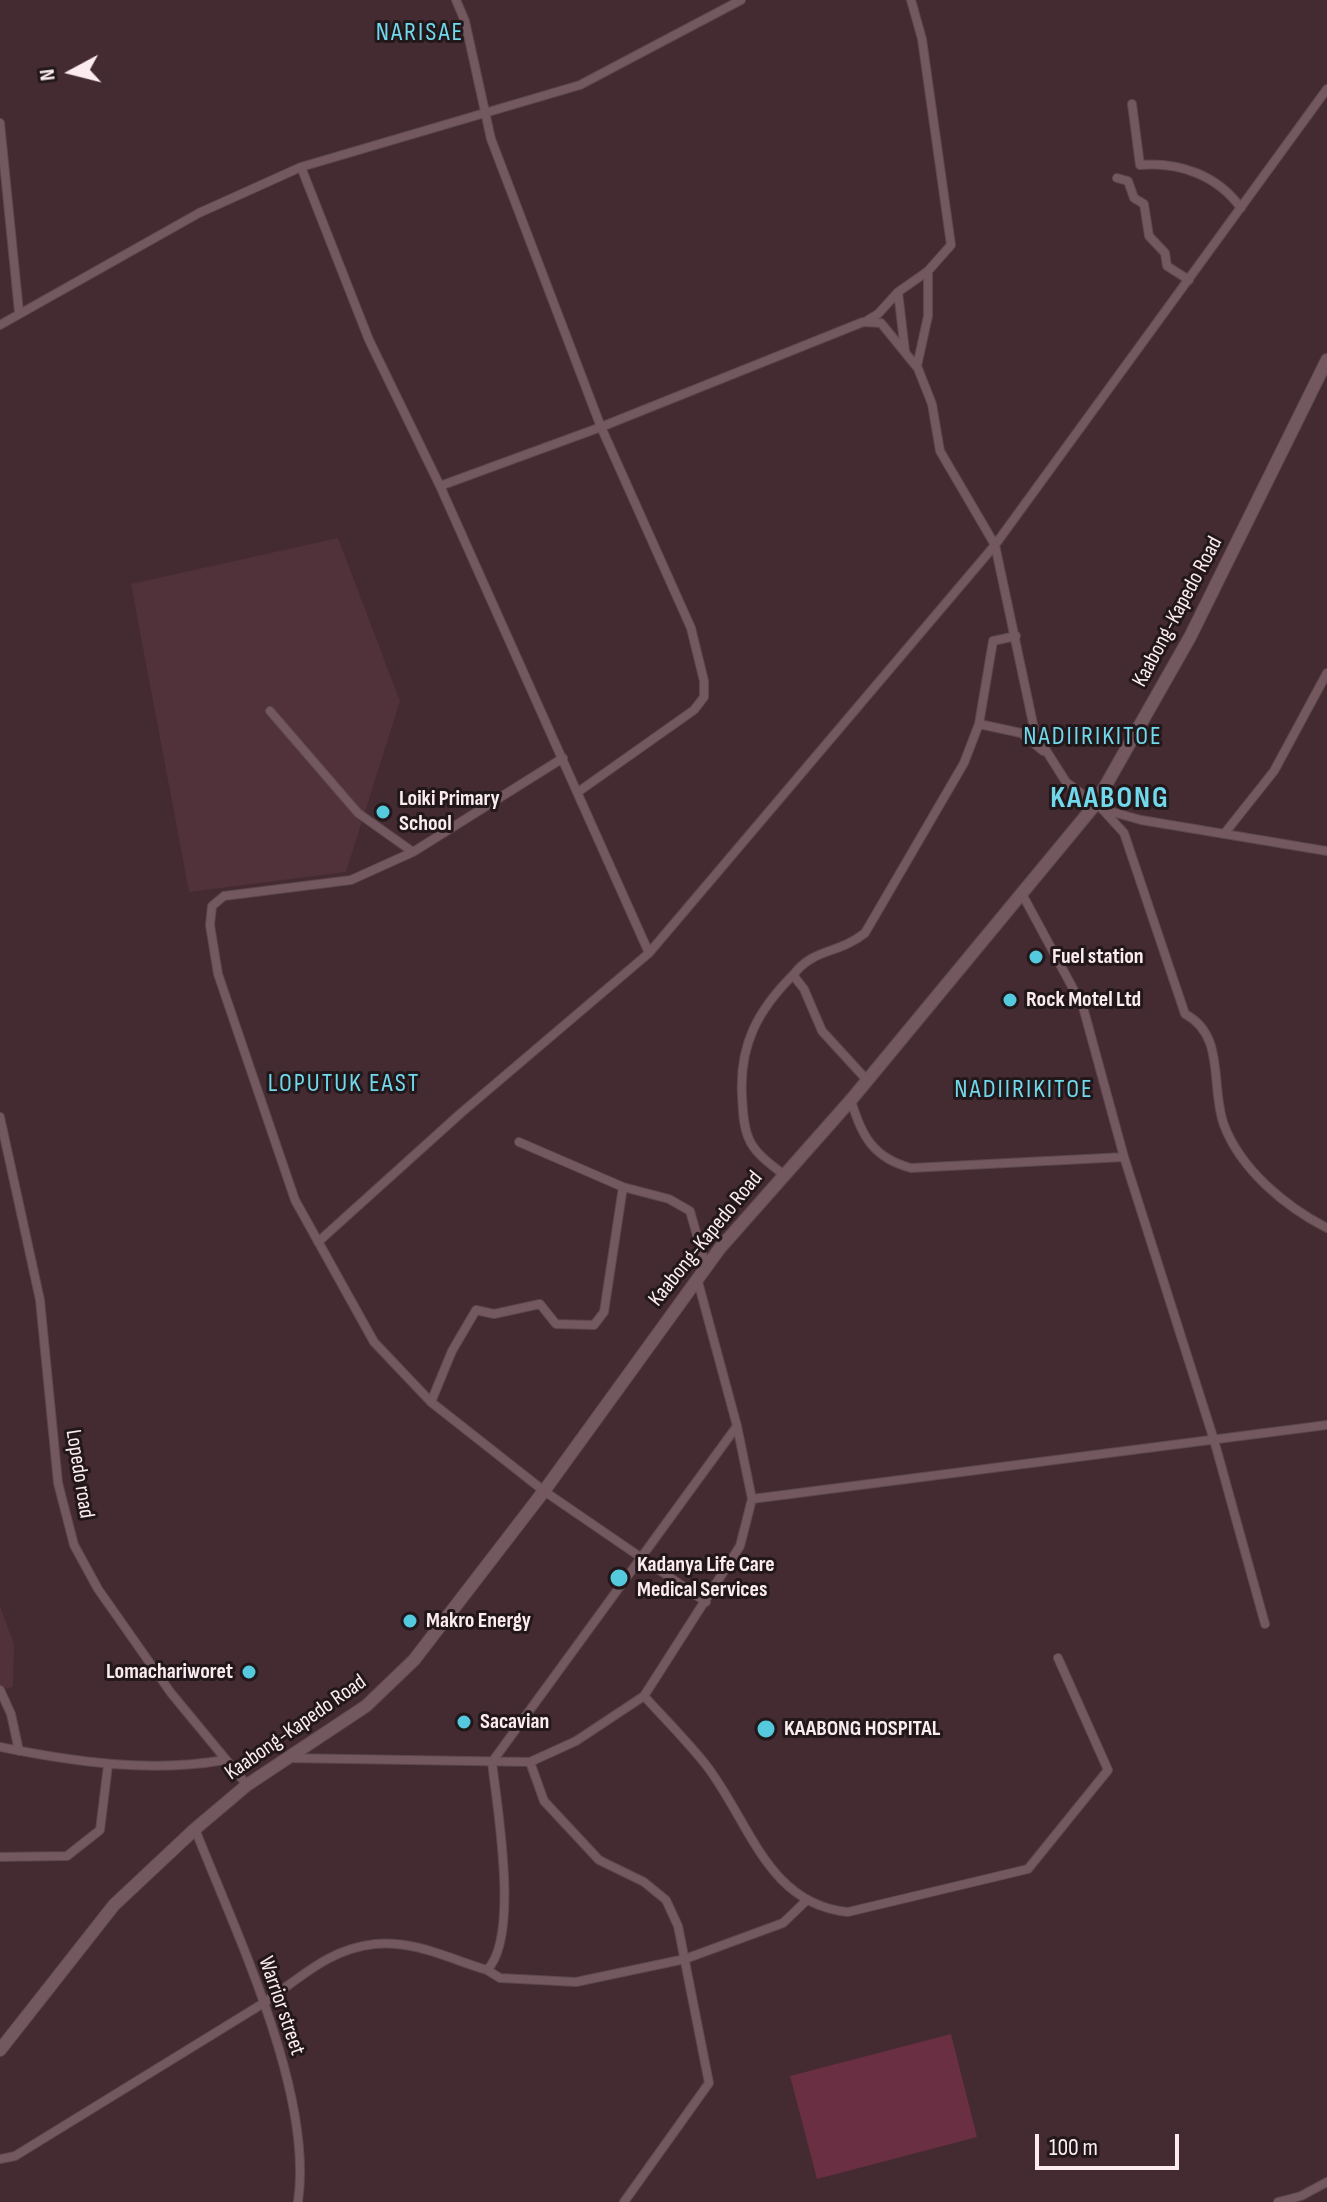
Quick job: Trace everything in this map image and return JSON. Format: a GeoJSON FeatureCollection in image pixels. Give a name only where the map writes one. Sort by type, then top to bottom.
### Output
{"type":"FeatureCollection","features":[{"type":"Feature","properties":{"kind":"main road","name":"Kaabong-Kapedo Road"},"geometry":{"type":"LineString","coordinates":[[0,2050],[114,1905],[247,1785],[366,1706],[414,1660],[544,1491],[697,1278],[851,1100],[865,1078],[1021,891],[1098,808],[1190,637],[1327,360]]}},
{"type":"Feature","properties":{"kind":"street"},"geometry":{"type":"LineString","coordinates":[[456,0],[488,113],[491,139],[601,427],[691,628],[702,663],[704,697],[694,710],[578,792]]}},
{"type":"Feature","properties":{"kind":"street"},"geometry":{"type":"LineString","coordinates":[[0,325],[199,213],[301,167],[580,85],[741,0]]}},
{"type":"Feature","properties":{"kind":"street"},"geometry":{"type":"LineString","coordinates":[[440,486],[601,427],[863,322],[878,314],[898,292],[928,271],[951,245],[922,39],[911,0]]}},
{"type":"Feature","properties":{"kind":"street"},"geometry":{"type":"LineString","coordinates":[[318,1242],[461,1113],[649,953],[995,545],[1327,89]]}},
{"type":"Feature","properties":{"kind":"street"},"geometry":{"type":"LineString","coordinates":[[1132,104],[1140,165],[1195,171],[1227,188],[1241,208]]}},
{"type":"Feature","properties":{"kind":"street"},"geometry":{"type":"LineString","coordinates":[[0,123],[19,312]]}},
{"type":"Feature","properties":{"kind":"street"},"geometry":{"type":"LineString","coordinates":[[301,167],[369,340],[440,486],[649,953]]}},
{"type":"Feature","properties":{"kind":"street"},"geometry":{"type":"LineString","coordinates":[[1117,178],[1128,181],[1134,198],[1144,204],[1149,236],[1165,253],[1167,266],[1189,280]]}},
{"type":"Feature","properties":{"kind":"street"},"geometry":{"type":"LineString","coordinates":[[917,366],[928,316],[928,271]]}},
{"type":"Feature","properties":{"kind":"street"},"geometry":{"type":"LineString","coordinates":[[898,292],[905,351]]}},
{"type":"Feature","properties":{"kind":"street"},"geometry":{"type":"LineString","coordinates":[[863,322],[881,323],[917,366],[932,404],[940,451],[995,545],[1035,733],[1044,753]]}},
{"type":"Feature","properties":{"kind":"street"},"geometry":{"type":"LineString","coordinates":[[784,1175],[750,1141],[743,1117],[740,1068],[751,1027],[773,995],[808,957],[847,947],[865,933],[964,763],[979,724],[993,641],[1016,636]]}},
{"type":"Feature","properties":{"kind":"street"},"geometry":{"type":"LineString","coordinates":[[1224,834],[1274,771],[1327,673]]}},
{"type":"Feature","properties":{"kind":"street"},"geometry":{"type":"LineString","coordinates":[[270,711],[358,813],[413,852]]}},
{"type":"Feature","properties":{"kind":"street"},"geometry":{"type":"LineString","coordinates":[[979,724],[1021,733],[1044,753],[1066,782],[1124,833],[1185,1014],[1200,1022],[1212,1045],[1224,1126],[1249,1167],[1295,1212],[1327,1228]]}},
{"type":"Feature","properties":{"kind":"street"},"geometry":{"type":"LineString","coordinates":[[563,758],[413,852],[351,880],[224,896],[212,906],[210,925],[218,974],[295,1200],[374,1342],[431,1402],[544,1491],[706,1602]]}},
{"type":"Feature","properties":{"kind":"street"},"geometry":{"type":"LineString","coordinates":[[1098,808],[1327,851]]}},
{"type":"Feature","properties":{"kind":"street"},"geometry":{"type":"LineString","coordinates":[[1021,891],[1083,1007],[1124,1157],[1214,1440],[1265,1624]]}},
{"type":"Feature","properties":{"kind":"street"},"geometry":{"type":"LineString","coordinates":[[793,975],[809,999],[822,1031],[865,1078]]}},
{"type":"Feature","properties":{"kind":"street"},"geometry":{"type":"LineString","coordinates":[[851,1100],[860,1132],[869,1145],[883,1157],[911,1168],[1124,1157]]}},
{"type":"Feature","properties":{"kind":"street","name":"Lopedo road"},"geometry":{"type":"LineString","coordinates":[[0,1117],[40,1300],[58,1483],[74,1545],[98,1589],[171,1693],[247,1785]]}},
{"type":"Feature","properties":{"kind":"street"},"geometry":{"type":"LineString","coordinates":[[519,1142],[623,1187],[669,1199],[690,1211],[706,1267]]}},
{"type":"Feature","properties":{"kind":"street"},"geometry":{"type":"LineString","coordinates":[[431,1402],[452,1351],[476,1310],[494,1314],[540,1304],[556,1324],[594,1325],[604,1312],[623,1187]]}},
{"type":"Feature","properties":{"kind":"street"},"geometry":{"type":"LineString","coordinates":[[287,1758],[530,1762],[576,1741],[644,1696],[740,1546],[752,1499],[737,1426],[697,1278]]}},
{"type":"Feature","properties":{"kind":"street"},"geometry":{"type":"LineString","coordinates":[[752,1499],[1327,1425]]}},
{"type":"Feature","properties":{"kind":"street"},"geometry":{"type":"LineString","coordinates":[[487,1970],[496,1961],[503,1923],[503,1864],[492,1762],[737,1426]]}},
{"type":"Feature","properties":{"kind":"street"},"geometry":{"type":"LineString","coordinates":[[644,1696],[706,1765],[777,1878],[823,1910],[848,1912],[1028,1869],[1108,1770],[1058,1658]]}},
{"type":"Feature","properties":{"kind":"street"},"geometry":{"type":"LineString","coordinates":[[0,1690],[11,1714],[19,1751]]}},
{"type":"Feature","properties":{"kind":"street"},"geometry":{"type":"LineString","coordinates":[[0,1747],[108,1765],[202,1764],[225,1760]]}},
{"type":"Feature","properties":{"kind":"street"},"geometry":{"type":"LineString","coordinates":[[530,1762],[544,1801],[599,1860],[644,1882],[666,1900],[678,1926],[709,2083],[624,2202]]}},
{"type":"Feature","properties":{"kind":"street"},"geometry":{"type":"LineString","coordinates":[[0,1857],[67,1856],[100,1830],[108,1765]]}},
{"type":"Feature","properties":{"kind":"street","name":"Warrior street"},"geometry":{"type":"LineString","coordinates":[[195,1829],[264,2003],[291,2093],[298,2202]]}},
{"type":"Feature","properties":{"kind":"street"},"geometry":{"type":"LineString","coordinates":[[0,2159],[15,2156],[264,2003],[320,1961],[372,1944],[403,1942],[487,1970],[500,1978],[576,1982],[685,1959],[783,1923],[806,1901]]}},
{"type":"Feature","properties":{"kind":"street"},"geometry":{"type":"LineString","coordinates":[[1278,2202],[1301,2196],[1327,2182]]}},
{"type":"Feature","properties":{"kind":"shaded area","name":"Loiki Primary School"},"geometry":{"type":"Polygon","coordinates":[[[338,538],[400,701],[346,872],[189,892],[131,584],[338,538]]]}},
{"type":"Feature","properties":{"kind":"shaded area"},"geometry":{"type":"Polygon","coordinates":[[[0,1606],[14,1644],[13,1687],[0,1690],[0,1606]]]}},
{"type":"Feature","properties":{"kind":"shaded area"},"geometry":{"type":"Polygon","coordinates":[[[951,2034],[977,2137],[817,2179],[790,2076],[951,2034]]]}},
{"type":"Feature","properties":{"kind":"place","name":"Loiki Primary School"},"geometry":{"type":"Point","coordinates":[383,812]}},
{"type":"Feature","properties":{"kind":"place","name":"Fuel station"},"geometry":{"type":"Point","coordinates":[1036,957]}},
{"type":"Feature","properties":{"kind":"place","name":"Rock Motel Ltd"},"geometry":{"type":"Point","coordinates":[1010,1000]}},
{"type":"Feature","properties":{"kind":"place","name":"Kadanya Life Care Medical Services"},"geometry":{"type":"Point","coordinates":[619,1578]}},
{"type":"Feature","properties":{"kind":"place","name":"Makro Energy"},"geometry":{"type":"Point","coordinates":[410,1621]}},
{"type":"Feature","properties":{"kind":"place","name":"Lomachariworet"},"geometry":{"type":"Point","coordinates":[249,1672]}},
{"type":"Feature","properties":{"kind":"place","name":"Sacavian"},"geometry":{"type":"Point","coordinates":[464,1722]}},
{"type":"Feature","properties":{"kind":"place","name":"KAABONG HOSPITAL"},"geometry":{"type":"Point","coordinates":[766,1729]}},
{"type":"Feature","properties":{"kind":"district","name":"NARISAE"},"geometry":{"type":"Point","coordinates":[420,33]}},
{"type":"Feature","properties":{"kind":"district","name":"NADIIRIKITOE"},"geometry":{"type":"Point","coordinates":[1093,737]}},
{"type":"Feature","properties":{"kind":"district","name":"KAABONG"},"geometry":{"type":"Point","coordinates":[1110,799]}},
{"type":"Feature","properties":{"kind":"district","name":"LOPUTUK EAST"},"geometry":{"type":"Point","coordinates":[344,1084]}},
{"type":"Feature","properties":{"kind":"district","name":"NADIIRIKITOE"},"geometry":{"type":"Point","coordinates":[1024,1090]}}]}
